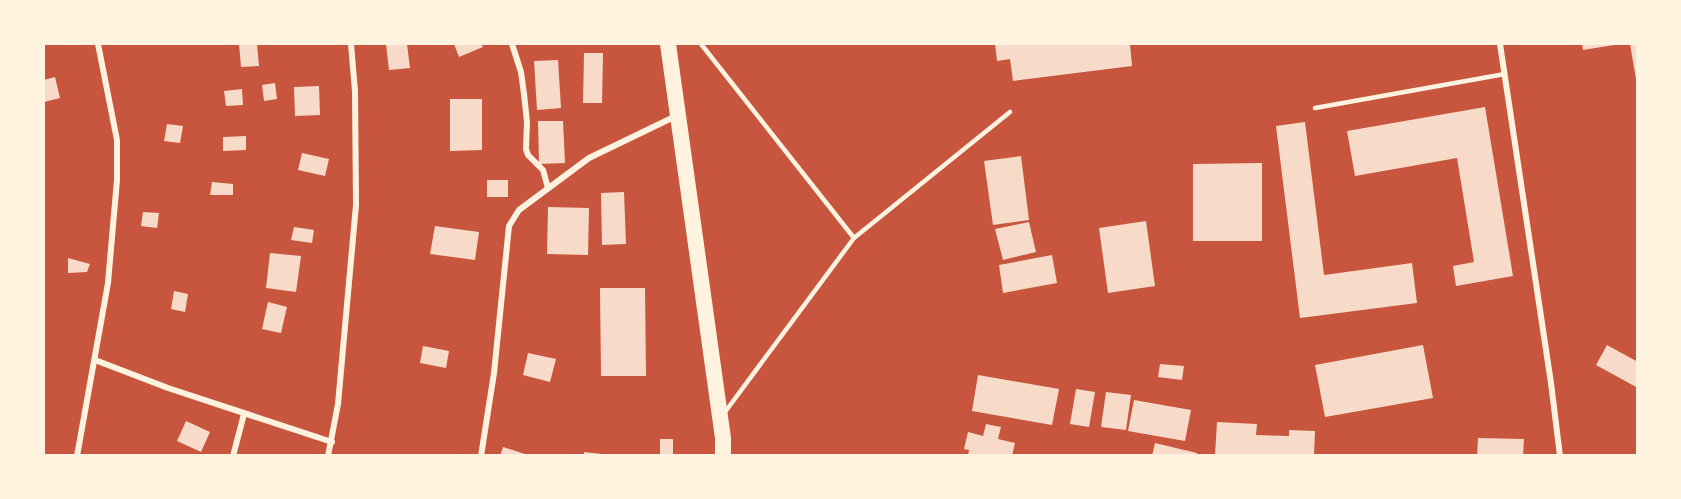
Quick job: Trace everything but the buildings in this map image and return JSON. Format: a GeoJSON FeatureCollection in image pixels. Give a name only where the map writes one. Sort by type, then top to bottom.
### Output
{"type":"FeatureCollection","features":[{"type":"Feature","properties":{"kind":"highway"},"geometry":{"type":"LineString","coordinates":[[668,44],[720,418],[723,456]]}},
{"type":"Feature","properties":{"kind":"street"},"geometry":{"type":"LineString","coordinates":[[77,456],[108,283],[117,180],[117,140],[98,44]]}},
{"type":"Feature","properties":{"kind":"street"},"geometry":{"type":"LineString","coordinates":[[328,456],[338,404],[356,205],[355,91],[351,44]]}},
{"type":"Feature","properties":{"kind":"street"},"geometry":{"type":"LineString","coordinates":[[512,44],[525,94],[526,149],[528,155],[543,170],[548,188]]}},
{"type":"Feature","properties":{"kind":"street"},"geometry":{"type":"LineString","coordinates":[[1500,44],[1550,371],[1560,456]]}},
{"type":"Feature","properties":{"kind":"street"},"geometry":{"type":"LineString","coordinates":[[481,456],[494,373],[509,226],[519,210],[589,158],[679,115]]}},
{"type":"Feature","properties":{"kind":"street"},"geometry":{"type":"LineString","coordinates":[[95,360],[168,388],[332,442]]}},
{"type":"Feature","properties":{"kind":"street"},"geometry":{"type":"LineString","coordinates":[[233,456],[244,414]]}},
{"type":"Feature","properties":{"kind":"lane"},"geometry":{"type":"LineString","coordinates":[[701,44],[854,238]]}},
{"type":"Feature","properties":{"kind":"lane"},"geometry":{"type":"LineString","coordinates":[[1315,108],[1505,74]]}},
{"type":"Feature","properties":{"kind":"lane"},"geometry":{"type":"LineString","coordinates":[[720,418],[854,238],[1010,112]]}}]}
